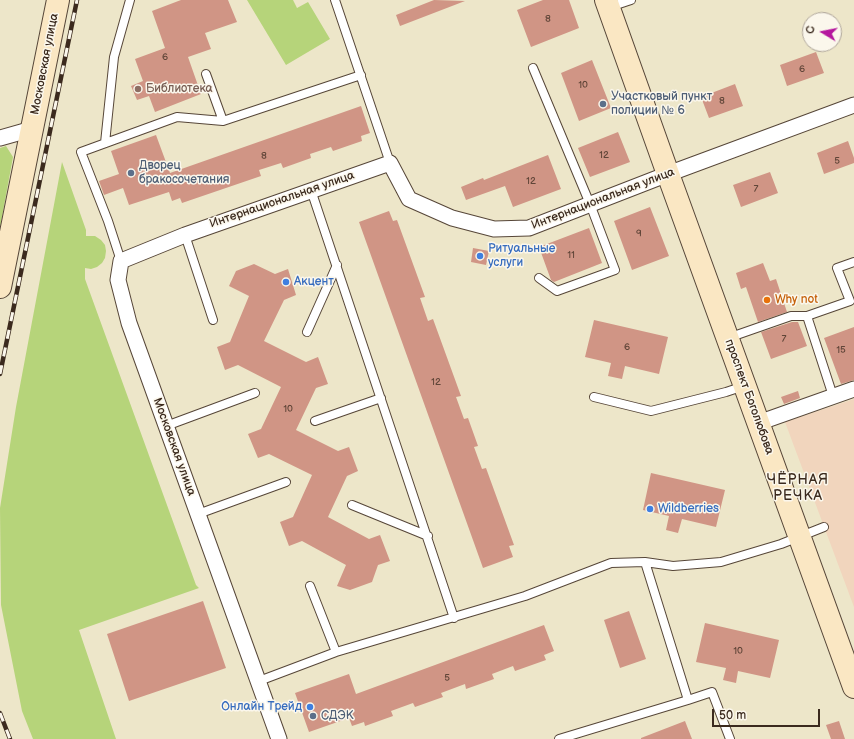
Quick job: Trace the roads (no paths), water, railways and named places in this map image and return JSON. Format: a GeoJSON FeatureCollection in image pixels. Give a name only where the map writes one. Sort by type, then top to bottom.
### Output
{"type":"FeatureCollection","features":[{"type":"Feature","properties":{"kind":"main road","name":"Московская улица"},"geometry":{"type":"LineString","coordinates":[[0,287],[58,0]]}},
{"type":"Feature","properties":{"kind":"main road","name":"проспект Боголюбова"},"geometry":{"type":"LineString","coordinates":[[608,4],[799,536],[844,651],[854,688]]}},
{"type":"Feature","properties":{"kind":"street","name":"Интернациональная улица"},"geometry":{"type":"LineString","coordinates":[[121,261],[185,235],[390,163],[410,200],[452,218],[494,229],[529,228],[668,174],[854,105]]}},
{"type":"Feature","properties":{"kind":"street","name":"Московская улица"},"geometry":{"type":"LineString","coordinates":[[0,138],[32,129]]}},
{"type":"Feature","properties":{"kind":"street","name":"Московская улица"},"geometry":{"type":"LineString","coordinates":[[121,261],[118,280],[129,323],[279,739]]}},
{"type":"Feature","properties":{"kind":"street"},"geometry":{"type":"LineString","coordinates":[[758,423],[854,389]]}},
{"type":"Feature","properties":{"kind":"lane"},"geometry":{"type":"LineString","coordinates":[[130,0],[114,58],[105,143],[177,117],[223,121],[361,75]]}},
{"type":"Feature","properties":{"kind":"lane"},"geometry":{"type":"LineString","coordinates":[[334,0],[390,163]]}},
{"type":"Feature","properties":{"kind":"lane"},"geometry":{"type":"LineString","coordinates":[[608,4],[631,0]]}},
{"type":"Feature","properties":{"kind":"lane"},"geometry":{"type":"LineString","coordinates":[[533,68],[590,204],[615,270],[557,291],[540,278]]}},
{"type":"Feature","properties":{"kind":"lane"},"geometry":{"type":"LineString","coordinates":[[206,74],[223,121]]}},
{"type":"Feature","properties":{"kind":"lane","name":"Московская улица"},"geometry":{"type":"LineString","coordinates":[[105,143],[81,152],[108,221],[121,261]]}},
{"type":"Feature","properties":{"kind":"lane"},"geometry":{"type":"LineString","coordinates":[[311,190],[428,536],[454,618]]}},
{"type":"Feature","properties":{"kind":"lane"},"geometry":{"type":"LineString","coordinates":[[185,235],[213,320]]}},
{"type":"Feature","properties":{"kind":"lane"},"geometry":{"type":"LineString","coordinates":[[728,338],[791,316],[807,316],[850,301],[837,268],[854,262]]}},
{"type":"Feature","properties":{"kind":"lane"},"geometry":{"type":"LineString","coordinates":[[307,332],[337,264]]}},
{"type":"Feature","properties":{"kind":"lane"},"geometry":{"type":"LineString","coordinates":[[807,316],[833,396]]}},
{"type":"Feature","properties":{"kind":"lane"},"geometry":{"type":"LineString","coordinates":[[594,397],[651,410],[745,386]]}},
{"type":"Feature","properties":{"kind":"lane"},"geometry":{"type":"LineString","coordinates":[[166,426],[255,393]]}},
{"type":"Feature","properties":{"kind":"lane"},"geometry":{"type":"LineString","coordinates":[[315,421],[381,398]]}},
{"type":"Feature","properties":{"kind":"lane"},"geometry":{"type":"LineString","coordinates":[[198,514],[286,482]]}},
{"type":"Feature","properties":{"kind":"lane"},"geometry":{"type":"LineString","coordinates":[[352,505],[428,536]]}},
{"type":"Feature","properties":{"kind":"lane"},"geometry":{"type":"LineString","coordinates":[[259,682],[336,652],[525,596],[611,563],[645,562],[673,566],[720,562],[781,544],[824,527]]}},
{"type":"Feature","properties":{"kind":"lane"},"geometry":{"type":"LineString","coordinates":[[645,562],[688,700]]}},
{"type":"Feature","properties":{"kind":"lane"},"geometry":{"type":"LineString","coordinates":[[310,586],[336,652]]}},
{"type":"Feature","properties":{"kind":"lane"},"geometry":{"type":"LineString","coordinates":[[559,739],[712,692],[730,739]]}},
{"type":"Feature","properties":{"kind":"railway"},"geometry":{"type":"LineString","coordinates":[[0,374],[77,0]]}},
{"type":"Feature","properties":{"kind":"railway"},"geometry":{"type":"LineString","coordinates":[[0,713],[10,739]]}},
{"type":"Feature","properties":{"kind":"place","name":"Библиотека"},"geometry":{"type":"Point","coordinates":[138,89]}},
{"type":"Feature","properties":{"kind":"place","name":"Участковый пункт полиции № 6"},"geometry":{"type":"Point","coordinates":[603,104]}},
{"type":"Feature","properties":{"kind":"place","name":"Дворец бракосочетания"},"geometry":{"type":"Point","coordinates":[131,173]}},
{"type":"Feature","properties":{"kind":"place","name":"Ритуальные услуги"},"geometry":{"type":"Point","coordinates":[480,256]}},
{"type":"Feature","properties":{"kind":"place","name":"Акцент"},"geometry":{"type":"Point","coordinates":[286,282]}},
{"type":"Feature","properties":{"kind":"place","name":"Why not"},"geometry":{"type":"Point","coordinates":[767,300]}},
{"type":"Feature","properties":{"kind":"place","name":"Wildberries"},"geometry":{"type":"Point","coordinates":[650,509]}},
{"type":"Feature","properties":{"kind":"place","name":"Онлайн Трейд"},"geometry":{"type":"Point","coordinates":[310,707]}},
{"type":"Feature","properties":{"kind":"place","name":"СДЭК"},"geometry":{"type":"Point","coordinates":[313,716]}},
{"type":"Feature","properties":{"kind":"district","name":"ЧЁРНАЯ РЕЧКА"},"geometry":{"type":"Point","coordinates":[798,488]}}]}
